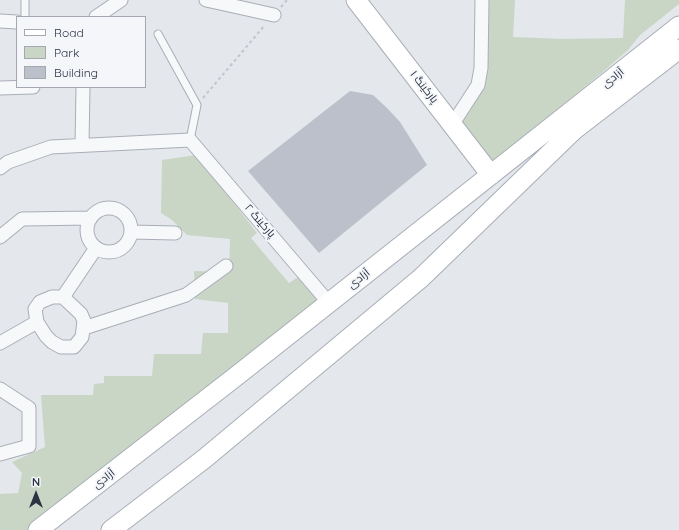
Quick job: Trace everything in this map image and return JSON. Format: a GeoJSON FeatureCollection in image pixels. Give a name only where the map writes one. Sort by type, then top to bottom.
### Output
{"type":"FeatureCollection","features":[{"type":"Feature","properties":{"kind":"main road","name":"پارکینگ ۱"},"geometry":{"type":"LineString","coordinates":[[356,0],[491,175]]}},
{"type":"Feature","properties":{"kind":"main road","name":"آزادی"},"geometry":{"type":"LineString","coordinates":[[38,530],[329,303],[679,26]]}},
{"type":"Feature","properties":{"kind":"main road","name":"آزادی"},"geometry":{"type":"LineString","coordinates":[[111,530],[204,458],[421,278],[574,130],[679,50]]}},
{"type":"Feature","properties":{"kind":"street"},"geometry":{"type":"LineString","coordinates":[[97,16],[121,0]]}},
{"type":"Feature","properties":{"kind":"street"},"geometry":{"type":"LineString","coordinates":[[206,0],[274,15]]}},
{"type":"Feature","properties":{"kind":"street"},"geometry":{"type":"LineString","coordinates":[[452,125],[478,85],[481,68],[482,0]]}},
{"type":"Feature","properties":{"kind":"street"},"geometry":{"type":"LineString","coordinates":[[0,21],[16,22]]}},
{"type":"Feature","properties":{"kind":"street"},"geometry":{"type":"LineString","coordinates":[[0,88],[16,88]]}},
{"type":"Feature","properties":{"kind":"street"},"geometry":{"type":"LineString","coordinates":[[82,146],[83,88]]}},
{"type":"Feature","properties":{"kind":"street"},"geometry":{"type":"LineString","coordinates":[[0,168],[8,162],[51,147],[190,140]]}},
{"type":"Feature","properties":{"kind":"street","name":"پارکینگ ۲"},"geometry":{"type":"LineString","coordinates":[[190,140],[329,303]]}},
{"type":"Feature","properties":{"kind":"street"},"geometry":{"type":"LineString","coordinates":[[102,209],[116,209],[128,218],[131,232],[130,239],[120,250],[106,252],[96,248],[88,239],[87,232],[91,218],[102,209]]}},
{"type":"Feature","properties":{"kind":"street"},"geometry":{"type":"LineString","coordinates":[[0,237],[22,219],[91,218]]}},
{"type":"Feature","properties":{"kind":"street"},"geometry":{"type":"LineString","coordinates":[[131,232],[175,233]]}},
{"type":"Feature","properties":{"kind":"street"},"geometry":{"type":"LineString","coordinates":[[63,297],[96,248]]}},
{"type":"Feature","properties":{"kind":"street"},"geometry":{"type":"LineString","coordinates":[[84,328],[186,295],[226,266]]}},
{"type":"Feature","properties":{"kind":"street"},"geometry":{"type":"LineString","coordinates":[[52,297],[63,297],[81,314],[84,328],[82,337],[78,343],[74,347],[68,348],[61,347],[52,342],[46,336],[37,322],[35,309],[40,302],[52,297]]}},
{"type":"Feature","properties":{"kind":"street"},"geometry":{"type":"LineString","coordinates":[[0,343],[37,322]]}},
{"type":"Feature","properties":{"kind":"street"},"geometry":{"type":"LineString","coordinates":[[0,389],[29,408],[29,446],[0,454]]}},
{"type":"Feature","properties":{"kind":"lane"},"geometry":{"type":"LineString","coordinates":[[25,0],[25,16]]}},
{"type":"Feature","properties":{"kind":"lane"},"geometry":{"type":"LineString","coordinates":[[158,34],[197,105],[190,140]]}},
{"type":"Feature","properties":{"kind":"path"},"geometry":{"type":"LineString","coordinates":[[197,105],[286,0]]}},
{"type":"Feature","properties":{"kind":"green space"},"geometry":{"type":"Polygon","coordinates":[[[488,0],[515,0],[513,37],[562,39],[623,38],[625,0],[679,0],[679,4],[640,35],[628,50],[605,70],[490,165],[460,126],[483,87],[488,0]]]}},
{"type":"Feature","properties":{"kind":"green space"},"geometry":{"type":"Polygon","coordinates":[[[197,155],[257,233],[251,238],[289,283],[301,275],[317,297],[314,306],[28,530],[0,530],[0,494],[18,493],[22,473],[12,462],[45,447],[41,395],[93,395],[94,384],[104,383],[104,376],[152,376],[154,354],[201,354],[203,333],[228,333],[228,303],[195,299],[194,271],[229,272],[230,239],[187,235],[172,220],[161,213],[162,160],[197,155]]]}},
{"type":"Feature","properties":{"kind":"building"},"geometry":{"type":"Polygon","coordinates":[[[350,91],[373,95],[387,108],[400,122],[427,165],[319,253],[248,171],[350,91]]]}}]}
